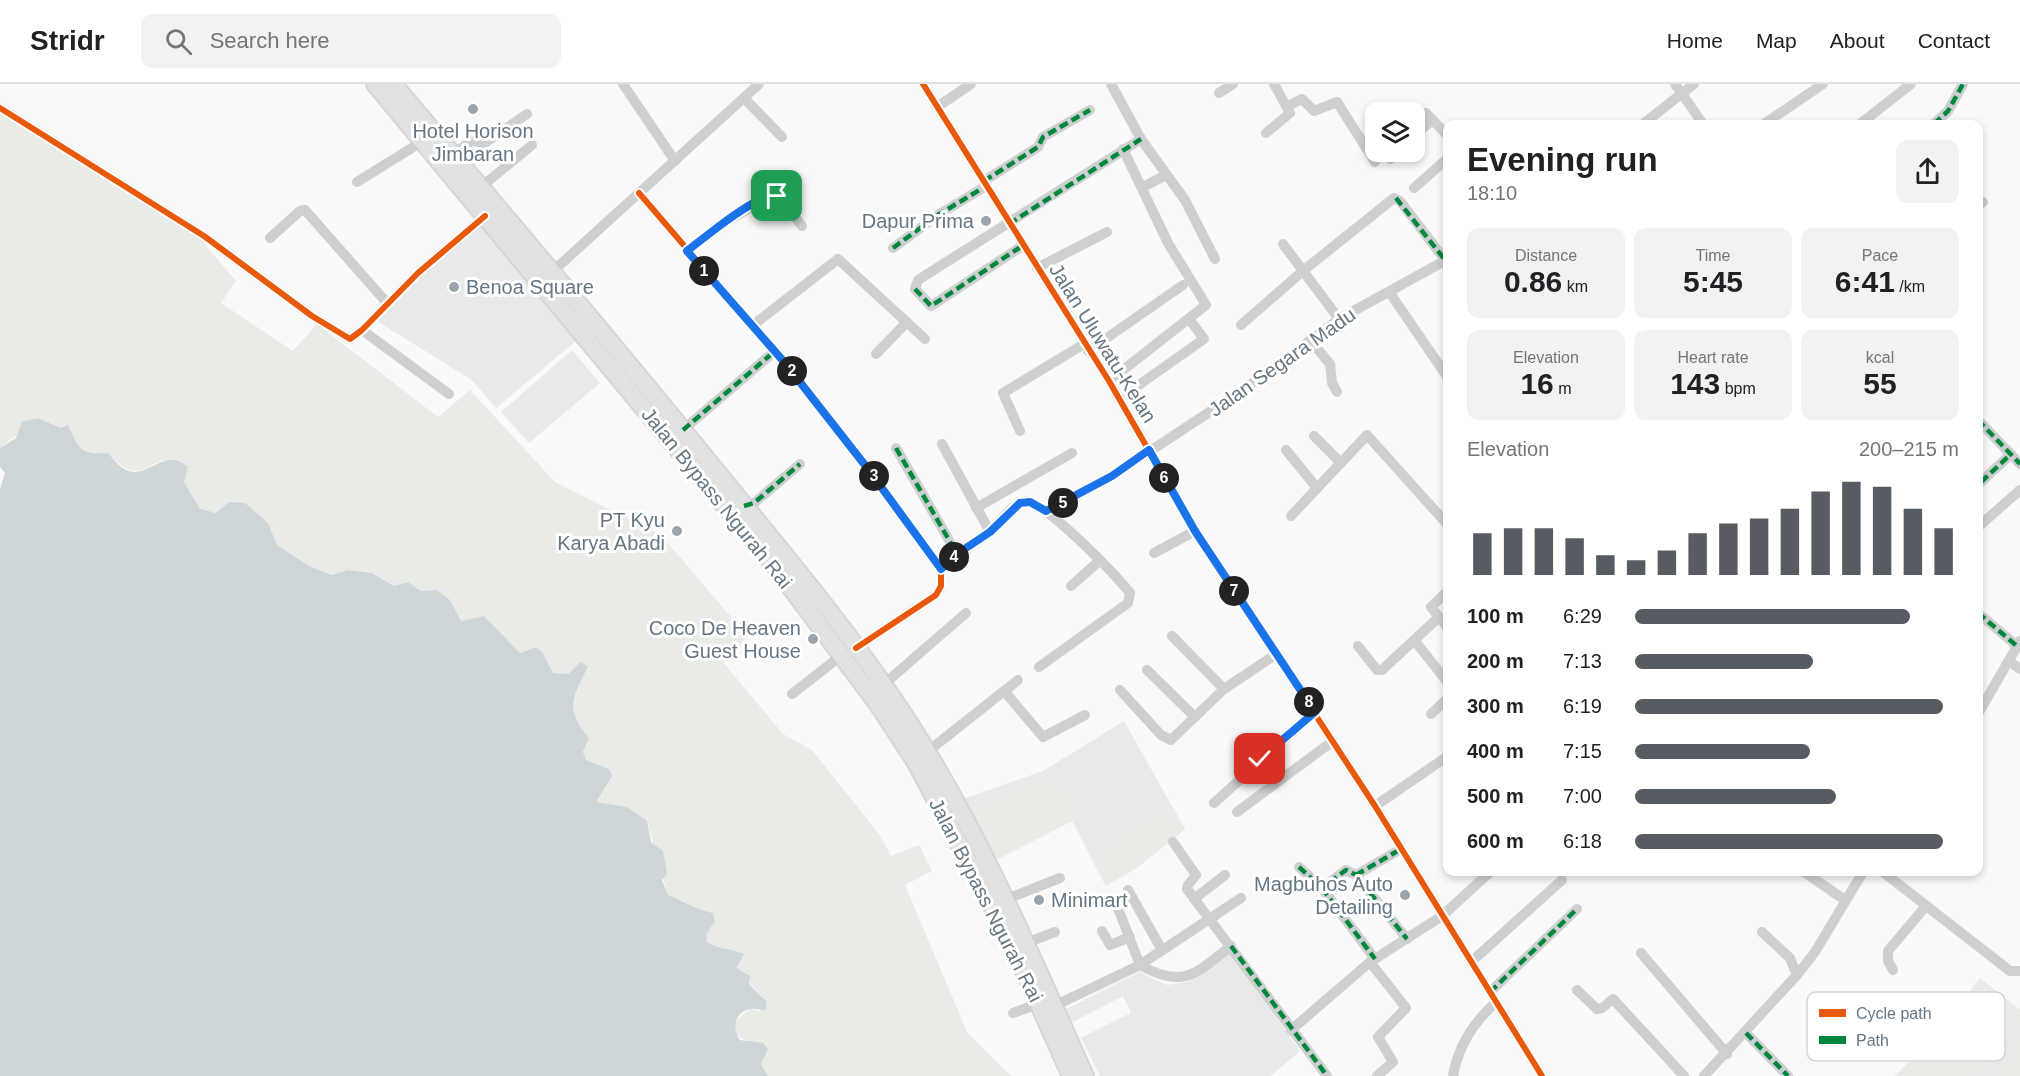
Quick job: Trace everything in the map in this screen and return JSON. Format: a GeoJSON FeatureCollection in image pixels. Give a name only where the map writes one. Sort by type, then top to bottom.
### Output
{"type":"FeatureCollection","features":[{"type":"Feature","properties":{"kind":"highway","name":"Jalan Bypass Ngurah Rai"},"geometry":{"type":"LineString","coordinates":[[375,84],[485,216],[546,277],[683,430],[744,506],[849,652],[915,761],[1085,1076]]}},
{"type":"Feature","properties":{"kind":"highway","name":"Jalan Bypass Ngurah Rai"},"geometry":{"type":"LineString","coordinates":[[393,84],[481,187],[546,277],[776,568],[849,652],[883,685],[927,752],[1007,899],[1026,943],[1071,1076]]}},
{"type":"Feature","properties":{"kind":"street"},"geometry":{"type":"LineString","coordinates":[[623,84],[675,161]]}},
{"type":"Feature","properties":{"kind":"street"},"geometry":{"type":"LineString","coordinates":[[546,277],[759,84]]}},
{"type":"Feature","properties":{"kind":"street","name":"Jalan Uluwatu-Kelan"},"geometry":{"type":"LineString","coordinates":[[923,84],[1109,381],[1195,531],[1375,806],[1542,1076]]}},
{"type":"Feature","properties":{"kind":"street"},"geometry":{"type":"LineString","coordinates":[[937,107],[971,84]]}},
{"type":"Feature","properties":{"kind":"street"},"geometry":{"type":"LineString","coordinates":[[1111,84],[1141,139],[1188,206],[1215,259]]}},
{"type":"Feature","properties":{"kind":"street"},"geometry":{"type":"LineString","coordinates":[[1220,93],[1233,84]]}},
{"type":"Feature","properties":{"kind":"street"},"geometry":{"type":"LineString","coordinates":[[1266,133],[1289,115],[1288,106],[1274,84]]}},
{"type":"Feature","properties":{"kind":"street"},"geometry":{"type":"LineString","coordinates":[[1647,120],[1678,88],[1694,84]]}},
{"type":"Feature","properties":{"kind":"street"},"geometry":{"type":"LineString","coordinates":[[1770,120],[1823,84]]}},
{"type":"Feature","properties":{"kind":"street"},"geometry":{"type":"LineString","coordinates":[[1865,120],[1911,84]]}},
{"type":"Feature","properties":{"kind":"street"},"geometry":{"type":"LineString","coordinates":[[1938,120],[1948,111],[1963,84]]}},
{"type":"Feature","properties":{"kind":"street"},"geometry":{"type":"LineString","coordinates":[[1678,88],[1700,120]]}},
{"type":"Feature","properties":{"kind":"street"},"geometry":{"type":"LineString","coordinates":[[744,98],[782,137]]}},
{"type":"Feature","properties":{"kind":"street"},"geometry":{"type":"LineString","coordinates":[[1288,106],[1302,99],[1314,111],[1337,102],[1365,146]]}},
{"type":"Feature","properties":{"kind":"street"},"geometry":{"type":"LineString","coordinates":[[0,108],[204,236],[339,334],[352,339],[387,303],[485,216]]}},
{"type":"Feature","properties":{"kind":"street"},"geometry":{"type":"LineString","coordinates":[[893,248],[1038,147],[1042,139],[1090,110]]}},
{"type":"Feature","properties":{"kind":"street"},"geometry":{"type":"LineString","coordinates":[[453,154],[473,141],[482,145],[527,114]]}},
{"type":"Feature","properties":{"kind":"street"},"geometry":{"type":"LineString","coordinates":[[1425,122],[1429,117],[1443,131]]}},
{"type":"Feature","properties":{"kind":"street"},"geometry":{"type":"LineString","coordinates":[[1023,246],[931,306],[915,289],[918,280],[1141,139]]}},
{"type":"Feature","properties":{"kind":"street"},"geometry":{"type":"LineString","coordinates":[[357,182],[423,141]]}},
{"type":"Feature","properties":{"kind":"street"},"geometry":{"type":"LineString","coordinates":[[481,187],[532,145]]}},
{"type":"Feature","properties":{"kind":"street"},"geometry":{"type":"LineString","coordinates":[[1109,381],[1206,304],[1168,243],[1143,187],[1123,150]]}},
{"type":"Feature","properties":{"kind":"street"},"geometry":{"type":"LineString","coordinates":[[1414,188],[1443,162]]}},
{"type":"Feature","properties":{"kind":"street"},"geometry":{"type":"LineString","coordinates":[[1143,187],[1166,175]]}},
{"type":"Feature","properties":{"kind":"street"},"geometry":{"type":"LineString","coordinates":[[639,193],[785,363],[868,469],[941,569],[941,586],[936,595],[849,652],[792,694]]}},
{"type":"Feature","properties":{"kind":"street"},"geometry":{"type":"LineString","coordinates":[[687,251],[726,222],[772,195],[778,197],[802,226]]}},
{"type":"Feature","properties":{"kind":"street"},"geometry":{"type":"LineString","coordinates":[[1241,325],[1304,270],[1395,198],[1443,256]]}},
{"type":"Feature","properties":{"kind":"street"},"geometry":{"type":"LineString","coordinates":[[270,238],[300,211],[305,210],[387,303]]}},
{"type":"Feature","properties":{"kind":"street"},"geometry":{"type":"LineString","coordinates":[[1037,268],[1107,232]]}},
{"type":"Feature","properties":{"kind":"street"},"geometry":{"type":"LineString","coordinates":[[1283,244],[1339,319]]}},
{"type":"Feature","properties":{"kind":"street"},"geometry":{"type":"LineString","coordinates":[[752,326],[838,259],[925,339]]}},
{"type":"Feature","properties":{"kind":"street","name":"Jalan Segara Madu"},"geometry":{"type":"LineString","coordinates":[[1046,511],[1112,476],[1240,392],[1339,319],[1390,293],[1443,262]]}},
{"type":"Feature","properties":{"kind":"street"},"geometry":{"type":"LineString","coordinates":[[1020,431],[1003,396],[1004,392],[1086,347],[1183,285]]}},
{"type":"Feature","properties":{"kind":"street"},"geometry":{"type":"LineString","coordinates":[[1390,293],[1443,363]]}},
{"type":"Feature","properties":{"kind":"street"},"geometry":{"type":"LineString","coordinates":[[1119,399],[1204,339],[1189,319]]}},
{"type":"Feature","properties":{"kind":"street"},"geometry":{"type":"LineString","coordinates":[[876,354],[907,322]]}},
{"type":"Feature","properties":{"kind":"street"},"geometry":{"type":"LineString","coordinates":[[363,330],[449,394]]}},
{"type":"Feature","properties":{"kind":"street"},"geometry":{"type":"LineString","coordinates":[[1310,340],[1330,364],[1332,383],[1337,392]]}},
{"type":"Feature","properties":{"kind":"street"},"geometry":{"type":"LineString","coordinates":[[683,430],[775,351]]}},
{"type":"Feature","properties":{"kind":"street"},"geometry":{"type":"LineString","coordinates":[[1983,425],[2020,464]]}},
{"type":"Feature","properties":{"kind":"street"},"geometry":{"type":"LineString","coordinates":[[1314,436],[1341,463]]}},
{"type":"Feature","properties":{"kind":"street"},"geometry":{"type":"LineString","coordinates":[[1291,516],[1365,436],[1370,436],[1443,519]]}},
{"type":"Feature","properties":{"kind":"street"},"geometry":{"type":"LineString","coordinates":[[942,444],[990,532]]}},
{"type":"Feature","properties":{"kind":"street"},"geometry":{"type":"LineString","coordinates":[[896,448],[957,554]]}},
{"type":"Feature","properties":{"kind":"street"},"geometry":{"type":"LineString","coordinates":[[1286,450],[1317,488]]}},
{"type":"Feature","properties":{"kind":"street"},"geometry":{"type":"LineString","coordinates":[[976,508],[1072,453]]}},
{"type":"Feature","properties":{"kind":"street"},"geometry":{"type":"LineString","coordinates":[[1983,479],[2011,454]]}},
{"type":"Feature","properties":{"kind":"street"},"geometry":{"type":"LineString","coordinates":[[744,506],[754,502],[800,464]]}},
{"type":"Feature","properties":{"kind":"street"},"geometry":{"type":"LineString","coordinates":[[1983,523],[2020,490]]}},
{"type":"Feature","properties":{"kind":"street"},"geometry":{"type":"LineString","coordinates":[[941,569],[957,554],[990,532],[1020,503],[1030,502],[1046,511],[1099,561],[1130,593],[1130,600],[1039,667]]}},
{"type":"Feature","properties":{"kind":"street"},"geometry":{"type":"LineString","coordinates":[[1154,553],[1195,531]]}},
{"type":"Feature","properties":{"kind":"street"},"geometry":{"type":"LineString","coordinates":[[1071,586],[1099,561]]}},
{"type":"Feature","properties":{"kind":"street"},"geometry":{"type":"LineString","coordinates":[[1443,596],[1431,607],[1443,622]]}},
{"type":"Feature","properties":{"kind":"street"},"geometry":{"type":"LineString","coordinates":[[883,685],[966,613]]}},
{"type":"Feature","properties":{"kind":"street"},"geometry":{"type":"LineString","coordinates":[[1358,646],[1379,670],[1415,642],[1439,617]]}},
{"type":"Feature","properties":{"kind":"street"},"geometry":{"type":"LineString","coordinates":[[1983,617],[2019,644],[1983,704]]}},
{"type":"Feature","properties":{"kind":"street"},"geometry":{"type":"LineString","coordinates":[[1172,636],[1224,689]]}},
{"type":"Feature","properties":{"kind":"street"},"geometry":{"type":"LineString","coordinates":[[1415,642],[1443,676]]}},
{"type":"Feature","properties":{"kind":"street"},"geometry":{"type":"LineString","coordinates":[[1120,690],[1166,740],[1176,737],[1224,689],[1275,655]]}},
{"type":"Feature","properties":{"kind":"street"},"geometry":{"type":"LineString","coordinates":[[2009,661],[2020,669]]}},
{"type":"Feature","properties":{"kind":"street"},"geometry":{"type":"LineString","coordinates":[[1147,670],[1195,717]]}},
{"type":"Feature","properties":{"kind":"street"},"geometry":{"type":"LineString","coordinates":[[927,752],[1018,680]]}},
{"type":"Feature","properties":{"kind":"street"},"geometry":{"type":"LineString","coordinates":[[1005,692],[1043,737],[1085,715]]}},
{"type":"Feature","properties":{"kind":"street"},"geometry":{"type":"LineString","coordinates":[[1431,714],[1443,703]]}},
{"type":"Feature","properties":{"kind":"street"},"geometry":{"type":"LineString","coordinates":[[1214,803],[1315,712]]}},
{"type":"Feature","properties":{"kind":"street"},"geometry":{"type":"LineString","coordinates":[[1237,812],[1333,741]]}},
{"type":"Feature","properties":{"kind":"street"},"geometry":{"type":"LineString","coordinates":[[1375,806],[1443,759]]}},
{"type":"Feature","properties":{"kind":"street"},"geometry":{"type":"LineString","coordinates":[[1173,842],[1197,875],[1187,887],[1194,899],[1327,1076]]}},
{"type":"Feature","properties":{"kind":"street"},"geometry":{"type":"LineString","coordinates":[[1356,875],[1401,849]]}},
{"type":"Feature","properties":{"kind":"street"},"geometry":{"type":"LineString","coordinates":[[1299,867],[1322,888],[1406,1008],[1378,1037],[1393,1062],[1377,1076]]}},
{"type":"Feature","properties":{"kind":"street"},"geometry":{"type":"LineString","coordinates":[[1322,888],[1346,870],[1356,875],[1407,939]]}},
{"type":"Feature","properties":{"kind":"street"},"geometry":{"type":"LineString","coordinates":[[1194,899],[1225,875]]}},
{"type":"Feature","properties":{"kind":"street"},"geometry":{"type":"LineString","coordinates":[[1291,1030],[1373,960],[1442,916],[1486,876]]}},
{"type":"Feature","properties":{"kind":"street"},"geometry":{"type":"LineString","coordinates":[[1810,876],[1845,900]]}},
{"type":"Feature","properties":{"kind":"street"},"geometry":{"type":"LineString","coordinates":[[1704,1076],[1746,1033],[1815,952],[1860,876]]}},
{"type":"Feature","properties":{"kind":"street"},"geometry":{"type":"LineString","coordinates":[[1888,876],[2010,971],[2020,971]]}},
{"type":"Feature","properties":{"kind":"street"},"geometry":{"type":"LineString","coordinates":[[1007,899],[1060,878]]}},
{"type":"Feature","properties":{"kind":"street"},"geometry":{"type":"LineString","coordinates":[[1471,962],[1562,880]]}},
{"type":"Feature","properties":{"kind":"street"},"geometry":{"type":"LineString","coordinates":[[1128,890],[1162,950]]}},
{"type":"Feature","properties":{"kind":"street"},"geometry":{"type":"LineString","coordinates":[[1013,1013],[1046,1005],[1140,965],[1210,921],[1241,898]]}},
{"type":"Feature","properties":{"kind":"street"},"geometry":{"type":"LineString","coordinates":[[1116,903],[1140,965],[1167,976],[1184,978],[1231,946]]}},
{"type":"Feature","properties":{"kind":"street"},"geometry":{"type":"LineString","coordinates":[[1893,970],[1888,961],[1888,951],[1926,907]]}},
{"type":"Feature","properties":{"kind":"street"},"geometry":{"type":"LineString","coordinates":[[1453,1076],[1469,1034],[1493,997],[1577,909]]}},
{"type":"Feature","properties":{"kind":"street"},"geometry":{"type":"LineString","coordinates":[[1102,931],[1110,945],[1130,937]]}},
{"type":"Feature","properties":{"kind":"street"},"geometry":{"type":"LineString","coordinates":[[1026,943],[1055,932]]}},
{"type":"Feature","properties":{"kind":"street"},"geometry":{"type":"LineString","coordinates":[[1762,932],[1790,958],[1797,975]]}},
{"type":"Feature","properties":{"kind":"street"},"geometry":{"type":"LineString","coordinates":[[1641,953],[1727,1054]]}},
{"type":"Feature","properties":{"kind":"street"},"geometry":{"type":"LineString","coordinates":[[1577,990],[1597,1009],[1613,999],[1684,1076]]}},
{"type":"Feature","properties":{"kind":"street"},"geometry":{"type":"LineString","coordinates":[[1746,1033],[1788,1076]]}},
{"type":"Feature","properties":{"kind":"shaded area"},"geometry":{"type":"Polygon","coordinates":[[[0,111],[194,232],[236,281],[221,303],[293,351],[317,324],[438,417],[470,390],[555,482],[661,535],[748,637],[723,662],[783,734],[812,750],[879,834],[891,856],[919,845],[932,871],[905,885],[967,1032],[1011,1076],[768,1076],[761,1064],[768,1049],[742,1039],[734,1029],[740,1017],[751,1009],[759,1011],[766,1001],[736,968],[735,950],[719,950],[705,940],[715,921],[713,913],[668,895],[647,821],[627,807],[596,802],[609,769],[586,760],[583,753],[589,738],[576,718],[574,710],[576,695],[587,666],[569,674],[553,673],[542,652],[535,647],[520,653],[484,616],[461,621],[450,600],[437,590],[421,591],[408,582],[394,586],[372,573],[348,570],[333,575],[309,566],[277,545],[268,523],[229,502],[216,513],[200,510],[184,482],[188,468],[162,460],[139,470],[128,469],[108,453],[85,450],[60,428],[38,418],[0,448],[0,111]]]}},
{"type":"Feature","properties":{"kind":"shaded area","name":"Benoa Square"},"geometry":{"type":"Polygon","coordinates":[[[482,225],[577,340],[496,408],[472,380],[377,321],[403,290],[482,225]]]}},
{"type":"Feature","properties":{"kind":"shaded area"},"geometry":{"type":"Polygon","coordinates":[[[572,350],[600,383],[529,443],[501,412],[572,350]]]}},
{"type":"Feature","properties":{"kind":"shaded area"},"geometry":{"type":"Polygon","coordinates":[[[38,418],[61,428],[68,425],[82,448],[92,453],[108,453],[126,470],[142,471],[163,461],[179,462],[188,467],[184,482],[200,509],[216,513],[229,502],[245,503],[268,523],[277,545],[309,566],[332,575],[348,570],[372,573],[394,586],[408,582],[421,591],[437,590],[450,600],[461,621],[484,616],[520,653],[536,647],[542,652],[553,673],[569,674],[580,662],[588,666],[575,695],[574,703],[576,718],[589,738],[583,752],[586,760],[609,769],[612,776],[596,802],[627,807],[647,821],[651,842],[663,851],[667,874],[662,880],[668,895],[713,913],[715,921],[707,933],[706,941],[717,947],[744,954],[736,968],[750,976],[749,984],[766,1001],[766,1009],[746,1010],[738,1017],[735,1026],[740,1040],[763,1043],[768,1049],[761,1064],[768,1076],[0,1076],[0,489],[5,473],[0,467],[0,448],[16,438],[22,422],[38,418]]]}},
{"type":"Feature","properties":{"kind":"shaded area"},"geometry":{"type":"Polygon","coordinates":[[[1124,721],[1185,829],[1138,867],[1106,886],[1072,821],[994,861],[957,801],[1043,771],[1124,721]]]}},
{"type":"Feature","properties":{"kind":"shaded area"},"geometry":{"type":"Polygon","coordinates":[[[1060,775],[1083,812],[1072,821],[994,861],[964,812],[1060,775]]]}},
{"type":"Feature","properties":{"kind":"shaded area"},"geometry":{"type":"Polygon","coordinates":[[[1174,809],[1185,829],[1138,867],[1106,886],[1089,854],[1174,809]]]}},
{"type":"Feature","properties":{"kind":"shaded area"},"geometry":{"type":"Polygon","coordinates":[[[1230,952],[1300,1051],[1271,1076],[1100,1076],[1081,1038],[1131,1013],[1123,996],[1071,1023],[1065,1010],[1139,972],[1167,985],[1188,982],[1230,952]]]}},
{"type":"Feature","properties":{"kind":"shaded area"},"geometry":{"type":"Polygon","coordinates":[[[1980,978],[1998,992],[1969,992],[1980,978]]]}},
{"type":"Feature","properties":{"kind":"shaded area"},"geometry":{"type":"Polygon","coordinates":[[[2005,998],[2020,1010],[2020,1023],[2005,1040],[2005,998]]]}},
{"type":"Feature","properties":{"kind":"shaded area"},"geometry":{"type":"Polygon","coordinates":[[[2020,1023],[2020,1076],[1974,1076],[1987,1061],[2005,1061],[2005,1040],[2020,1023]]]}},
{"type":"Feature","properties":{"kind":"shaded area"},"geometry":{"type":"Polygon","coordinates":[[[2020,1040],[2020,1076],[1988,1076],[2001,1061],[2005,1061],[2005,1057],[2020,1040]]]}},
{"type":"Feature","properties":{"kind":"shaded area"},"geometry":{"type":"Polygon","coordinates":[[[1910,1061],[1987,1061],[1974,1076],[1895,1076],[1910,1061]]]}},
{"type":"Feature","properties":{"kind":"marked path"},"geometry":{"type":"LineString","coordinates":[[1938,120],[1948,111],[1963,84]]}},
{"type":"Feature","properties":{"kind":"marked path"},"geometry":{"type":"LineString","coordinates":[[984,181],[1038,147],[1043,137],[1090,110]]}},
{"type":"Feature","properties":{"kind":"marked path"},"geometry":{"type":"LineString","coordinates":[[1009,224],[1141,139]]}},
{"type":"Feature","properties":{"kind":"marked path"},"geometry":{"type":"LineString","coordinates":[[893,248],[938,215],[986,186]]}},
{"type":"Feature","properties":{"kind":"marked path"},"geometry":{"type":"LineString","coordinates":[[1396,198],[1443,257]]}},
{"type":"Feature","properties":{"kind":"marked path"},"geometry":{"type":"LineString","coordinates":[[915,289],[931,306],[1022,246]]}},
{"type":"Feature","properties":{"kind":"marked path"},"geometry":{"type":"LineString","coordinates":[[683,430],[775,351]]}},
{"type":"Feature","properties":{"kind":"marked path"},"geometry":{"type":"LineString","coordinates":[[1983,425],[2020,464]]}},
{"type":"Feature","properties":{"kind":"marked path"},"geometry":{"type":"LineString","coordinates":[[896,448],[957,554]]}},
{"type":"Feature","properties":{"kind":"marked path"},"geometry":{"type":"LineString","coordinates":[[1983,480],[2011,454]]}},
{"type":"Feature","properties":{"kind":"marked path"},"geometry":{"type":"LineString","coordinates":[[744,506],[754,503],[800,464]]}},
{"type":"Feature","properties":{"kind":"marked path"},"geometry":{"type":"LineString","coordinates":[[1983,617],[2017,646]]}},
{"type":"Feature","properties":{"kind":"marked path"},"geometry":{"type":"LineString","coordinates":[[1356,875],[1401,849]]}},
{"type":"Feature","properties":{"kind":"marked path"},"geometry":{"type":"LineString","coordinates":[[1299,867],[1322,888],[1346,870],[1356,875],[1407,939]]}},
{"type":"Feature","properties":{"kind":"marked path"},"geometry":{"type":"LineString","coordinates":[[1322,888],[1375,959]]}},
{"type":"Feature","properties":{"kind":"marked path"},"geometry":{"type":"LineString","coordinates":[[1490,992],[1577,909]]}},
{"type":"Feature","properties":{"kind":"marked path"},"geometry":{"type":"LineString","coordinates":[[1231,946],[1327,1076]]}},
{"type":"Feature","properties":{"kind":"marked path"},"geometry":{"type":"LineString","coordinates":[[1746,1033],[1788,1076]]}},
{"type":"Feature","properties":{"kind":"cycle path"},"geometry":{"type":"LineString","coordinates":[[923,84],[1109,381],[1195,531],[1375,806],[1542,1076]]}},
{"type":"Feature","properties":{"kind":"cycle path"},"geometry":{"type":"LineString","coordinates":[[0,108],[204,236],[312,316],[350,339],[362,330],[418,273],[485,216]]}},
{"type":"Feature","properties":{"kind":"cycle path"},"geometry":{"type":"LineString","coordinates":[[639,193],[785,363],[868,469],[941,569],[941,586],[936,595],[856,648]]}},
{"type":"Feature","properties":{"kind":"place","name":"Hotel Horison Jimbaran"},"geometry":{"type":"Point","coordinates":[473,109]}},
{"type":"Feature","properties":{"kind":"place","name":"Dapur Prima"},"geometry":{"type":"Point","coordinates":[986,221]}},
{"type":"Feature","properties":{"kind":"place","name":"Benoa Square"},"geometry":{"type":"Point","coordinates":[454,287]}},
{"type":"Feature","properties":{"kind":"place","name":"PT Kyu Karya Abadi"},"geometry":{"type":"Point","coordinates":[677,531]}},
{"type":"Feature","properties":{"kind":"place","name":"Coco De Heaven Guest House"},"geometry":{"type":"Point","coordinates":[813,639]}},
{"type":"Feature","properties":{"kind":"place","name":"Magbuhos Auto Detailing"},"geometry":{"type":"Point","coordinates":[1405,895]}},
{"type":"Feature","properties":{"kind":"place","name":"Minimart"},"geometry":{"type":"Point","coordinates":[1039,900]}},
{"type":"Feature","properties":{"kind":"route"},"geometry":{"type":"LineString","coordinates":[[777,196],[770,195],[743,210],[687,251],[785,363],[868,469],[941,569],[957,554],[990,532],[1012,508],[1020,503],[1027,501],[1046,511],[1112,476],[1149,450],[1195,531],[1275,655],[1315,712],[1260,759]]}}]}
